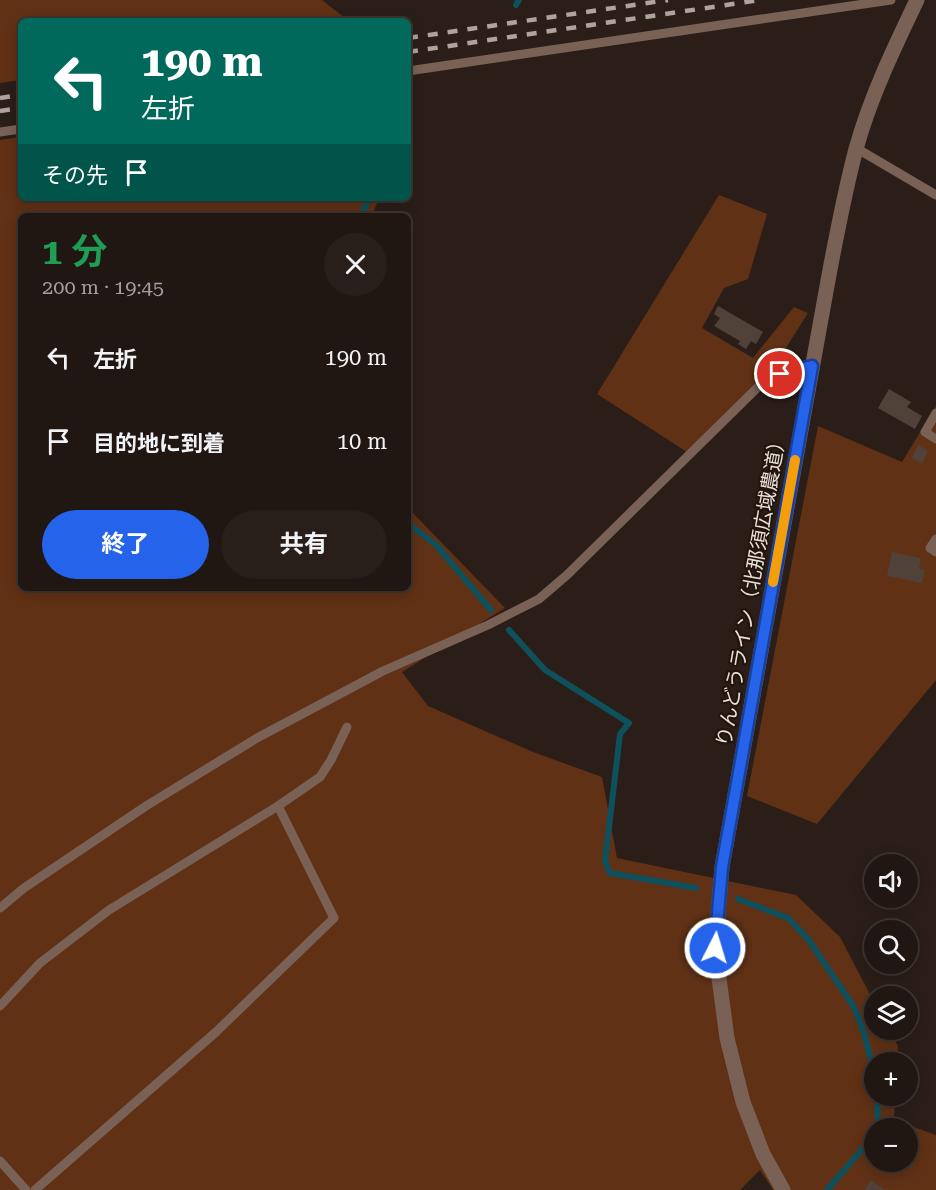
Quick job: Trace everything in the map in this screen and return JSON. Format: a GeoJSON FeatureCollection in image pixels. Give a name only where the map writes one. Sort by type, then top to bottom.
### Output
{"type":"FeatureCollection","features":[{"type":"Feature","properties":{"kind":"street","name":"りんどうライン（北那須広域農道）"},"geometry":{"type":"LineString","coordinates":[[783,1190],[763,1154],[744,1102],[727,1038],[715,948],[722,867],[829,274],[856,148],[874,97],[917,0]]}},
{"type":"Feature","properties":{"kind":"lane"},"geometry":{"type":"LineString","coordinates":[[411,71],[891,0]]}},
{"type":"Feature","properties":{"kind":"lane"},"geometry":{"type":"LineString","coordinates":[[0,132],[18,129]]}},
{"type":"Feature","properties":{"kind":"lane"},"geometry":{"type":"LineString","coordinates":[[856,148],[936,195]]}},
{"type":"Feature","properties":{"kind":"lane"},"geometry":{"type":"LineString","coordinates":[[0,908],[24,888],[146,806],[257,738],[383,671],[488,625],[539,599],[575,567],[756,389],[768,379],[812,366]]}},
{"type":"Feature","properties":{"kind":"lane"},"geometry":{"type":"LineString","coordinates":[[936,413],[925,432],[936,439]]}},
{"type":"Feature","properties":{"kind":"lane"},"geometry":{"type":"LineString","coordinates":[[936,539],[930,548],[936,552]]}},
{"type":"Feature","properties":{"kind":"lane"},"geometry":{"type":"LineString","coordinates":[[0,1006],[40,963],[109,909],[278,806],[320,777],[332,760],[347,727]]}},
{"type":"Feature","properties":{"kind":"lane"},"geometry":{"type":"LineString","coordinates":[[35,1190],[216,1032],[334,918],[278,806]]}},
{"type":"Feature","properties":{"kind":"lane"},"geometry":{"type":"LineString","coordinates":[[0,1161],[26,1190]]}},
{"type":"Feature","properties":{"kind":"shaded area"},"geometry":{"type":"Polygon","coordinates":[[[0,0],[322,0],[345,18],[18,18],[18,80],[0,83],[0,0]]]}},
{"type":"Feature","properties":{"kind":"shaded area"},"geometry":{"type":"Polygon","coordinates":[[[18,137],[18,201],[378,201],[373,213],[18,213],[18,591],[411,591],[411,511],[505,608],[402,672],[428,706],[533,752],[602,777],[617,858],[796,895],[840,937],[866,986],[864,1040],[895,1040],[898,1046],[898,1052],[864,1052],[864,1106],[895,1106],[894,1118],[864,1118],[864,1172],[918,1172],[918,1129],[936,1135],[936,1190],[773,1190],[760,1170],[740,1190],[0,1190],[0,140],[18,137]]]}},
{"type":"Feature","properties":{"kind":"shaded area"},"geometry":{"type":"Polygon","coordinates":[[[719,195],[767,214],[748,279],[724,288],[702,328],[753,358],[794,307],[808,313],[770,373],[687,452],[597,394],[719,195]]]}},
{"type":"Feature","properties":{"kind":"shaded area"},"geometry":{"type":"Polygon","coordinates":[[[936,406],[936,680],[817,824],[747,796],[818,426],[902,462],[936,406]]]}},
{"type":"Feature","properties":{"kind":"building"},"geometry":{"type":"Polygon","coordinates":[[[718,306],[763,332],[756,344],[751,341],[746,349],[738,344],[740,341],[714,326],[720,318],[714,314],[718,306]]]}},
{"type":"Feature","properties":{"kind":"building"},"geometry":{"type":"Polygon","coordinates":[[[889,389],[911,402],[907,407],[922,416],[915,429],[878,408],[889,389]]]}},
{"type":"Feature","properties":{"kind":"building"},"geometry":{"type":"Polygon","coordinates":[[[918,445],[928,451],[922,464],[912,458],[918,445]]]}},
{"type":"Feature","properties":{"kind":"building"},"geometry":{"type":"Polygon","coordinates":[[[892,552],[921,558],[919,569],[925,570],[922,583],[887,576],[892,552]]]}},
{"type":"Feature","properties":{"kind":"building"},"geometry":{"type":"Polygon","coordinates":[[[871,1180],[885,1190],[864,1190],[871,1180]]]}},
{"type":"Feature","properties":{"kind":"waterway"},"geometry":{"type":"LineString","coordinates":[[516,5],[519,0]]}},
{"type":"Feature","properties":{"kind":"waterway"},"geometry":{"type":"LineString","coordinates":[[362,213],[368,201]]}},
{"type":"Feature","properties":{"kind":"waterway"},"geometry":{"type":"LineString","coordinates":[[411,525],[436,545],[491,610]]}},
{"type":"Feature","properties":{"kind":"waterway"},"geometry":{"type":"LineString","coordinates":[[509,630],[545,670],[629,723],[620,734],[605,861],[610,873],[696,888]]}},
{"type":"Feature","properties":{"kind":"waterway"},"geometry":{"type":"LineString","coordinates":[[738,899],[788,918],[808,939],[854,1007],[869,1052]]}},
{"type":"Feature","properties":{"kind":"waterway"},"geometry":{"type":"LineString","coordinates":[[877,1106],[878,1118]]}},
{"type":"Feature","properties":{"kind":"waterway"},"geometry":{"type":"LineString","coordinates":[[827,1190],[864,1147]]}},
{"type":"Feature","properties":{"kind":"railway"},"geometry":{"type":"LineString","coordinates":[[411,38],[668,0]]}},
{"type":"Feature","properties":{"kind":"railway"},"geometry":{"type":"LineString","coordinates":[[411,52],[760,0]]}},
{"type":"Feature","properties":{"kind":"railway"},"geometry":{"type":"LineString","coordinates":[[0,98],[18,95]]}},
{"type":"Feature","properties":{"kind":"railway"},"geometry":{"type":"LineString","coordinates":[[0,111],[18,108]]}},
{"type":"Feature","properties":{"kind":"slow traffic"},"geometry":{"type":"LineString","coordinates":[[773,582],[795,460]]}},
{"type":"Feature","properties":{"kind":"route"},"geometry":{"type":"LineString","coordinates":[[715,948],[722,867],[812,366],[780,374]]}}]}
